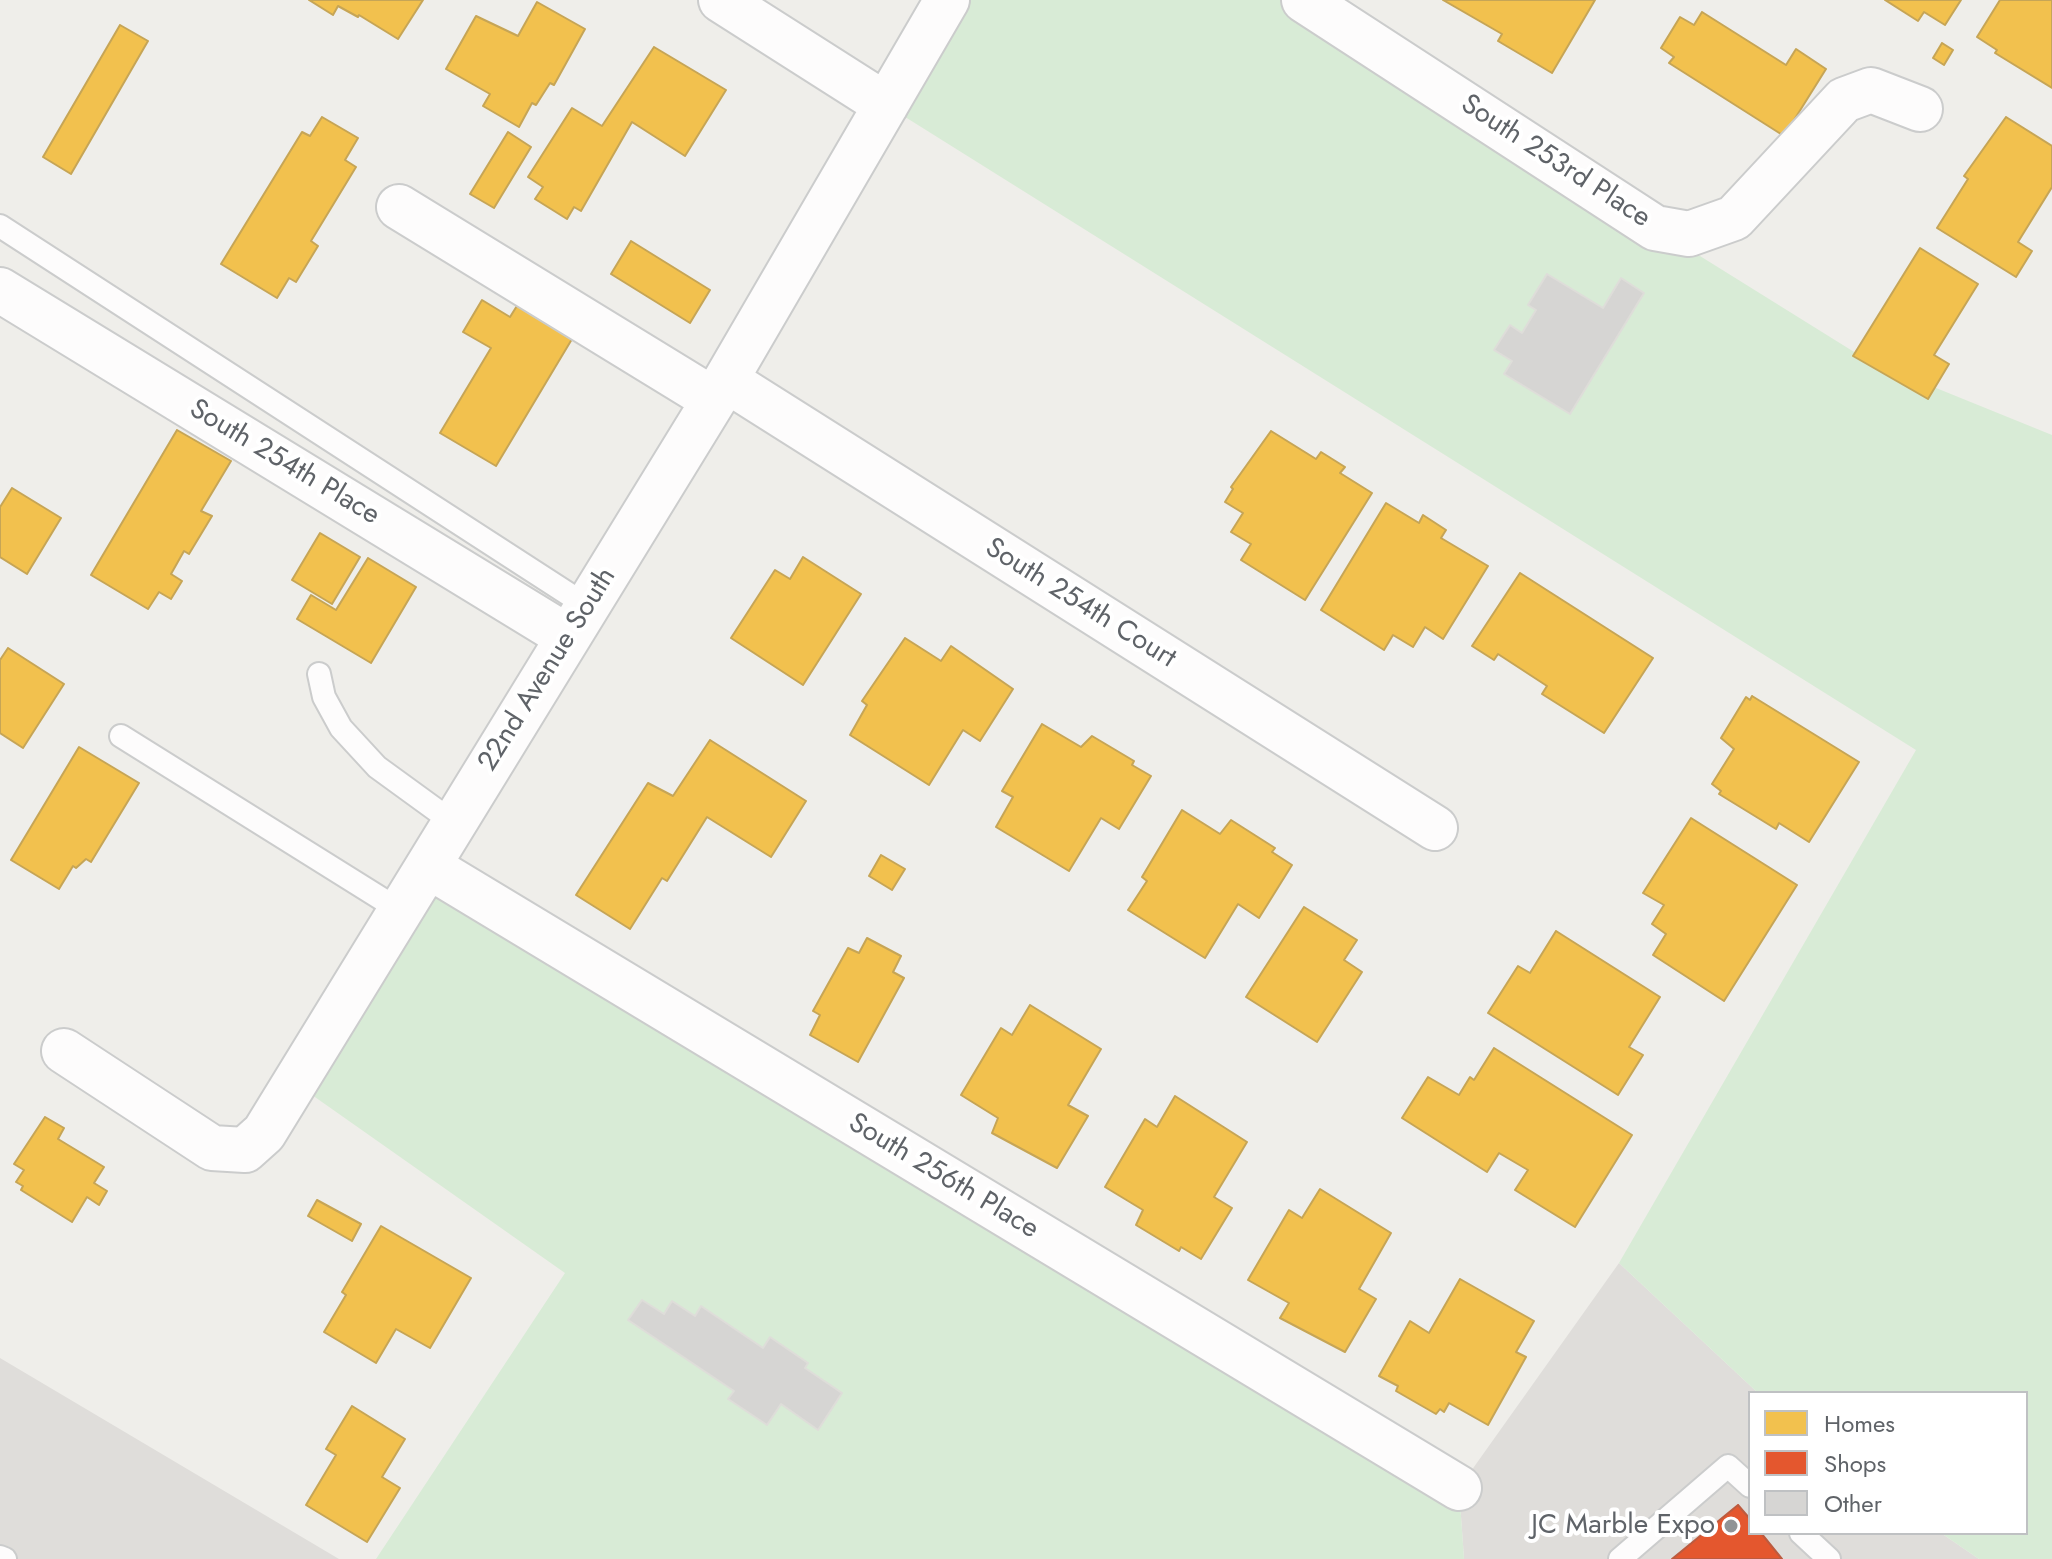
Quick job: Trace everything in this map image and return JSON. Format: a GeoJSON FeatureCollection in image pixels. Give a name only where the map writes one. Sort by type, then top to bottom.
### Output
{"type":"FeatureCollection","features":[{"type":"Feature","properties":{"kind":"street"},"geometry":{"type":"LineString","coordinates":[[721,0],[886,105]]}},
{"type":"Feature","properties":{"kind":"street","name":"22nd Avenue South"},"geometry":{"type":"LineString","coordinates":[[64,1051],[212,1148],[245,1150],[264,1133],[720,390],[947,0]]}},
{"type":"Feature","properties":{"kind":"street","name":"South 253rd Place"},"geometry":{"type":"LineString","coordinates":[[1304,0],[1655,228],[1689,234],[1734,218],[1844,100],[1871,90],[1920,109]]}},
{"type":"Feature","properties":{"kind":"street"},"geometry":{"type":"LineString","coordinates":[[399,207],[720,390]]}},
{"type":"Feature","properties":{"kind":"street","name":"South 254th Place"},"geometry":{"type":"LineString","coordinates":[[0,290],[578,622]]}},
{"type":"Feature","properties":{"kind":"street","name":"South 254th Court"},"geometry":{"type":"LineString","coordinates":[[720,390],[1435,828]]}},
{"type":"Feature","properties":{"kind":"street","name":"South 256th Place"},"geometry":{"type":"LineString","coordinates":[[428,866],[1459,1488]]}},
{"type":"Feature","properties":{"kind":"lane"},"geometry":{"type":"LineString","coordinates":[[0,226],[578,622]]}},
{"type":"Feature","properties":{"kind":"lane"},"geometry":{"type":"LineString","coordinates":[[319,674],[324,697],[341,728],[377,767],[454,823]]}},
{"type":"Feature","properties":{"kind":"lane"},"geometry":{"type":"LineString","coordinates":[[121,736],[401,911]]}},
{"type":"Feature","properties":{"kind":"lane"},"geometry":{"type":"LineString","coordinates":[[1620,1559],[1728,1466],[1748,1484]]}},
{"type":"Feature","properties":{"kind":"lane"},"geometry":{"type":"LineString","coordinates":[[1803,1535],[1829,1559]]}},
{"type":"Feature","properties":{"kind":"shaded area"},"geometry":{"type":"Polygon","coordinates":[[[1619,1263],[1756,1391],[1748,1391],[1748,1535],[1944,1535],[1979,1559],[1464,1559],[1459,1488],[1619,1263]]]}},
{"type":"Feature","properties":{"kind":"shaded area"},"geometry":{"type":"Polygon","coordinates":[[[0,1358],[339,1559],[0,1559],[0,1358]]]}},
{"type":"Feature","properties":{"kind":"green space"},"geometry":{"type":"Polygon","coordinates":[[[947,0],[1304,0],[1655,228],[1867,360],[2052,435],[2052,1559],[1979,1559],[1944,1535],[2028,1535],[2028,1391],[1756,1391],[1619,1263],[1916,750],[886,105],[947,0]]]}},
{"type":"Feature","properties":{"kind":"green space"},"geometry":{"type":"Polygon","coordinates":[[[428,866],[1459,1488],[1464,1559],[376,1559],[565,1273],[295,1083],[428,866]]]}},
{"type":"Feature","properties":{"kind":"building: Homes"},"geometry":{"type":"Polygon","coordinates":[[[309,0],[423,0],[398,39],[359,15],[338,6],[333,15],[309,0]]]}},
{"type":"Feature","properties":{"kind":"building: Homes"},"geometry":{"type":"Polygon","coordinates":[[[1443,0],[1595,0],[1552,73],[1498,41],[1502,34],[1443,0]]]}},
{"type":"Feature","properties":{"kind":"building: Homes"},"geometry":{"type":"Polygon","coordinates":[[[1885,0],[1961,0],[1945,25],[1924,12],[1918,21],[1885,0]]]}},
{"type":"Feature","properties":{"kind":"building: Homes"},"geometry":{"type":"Polygon","coordinates":[[[2000,0],[2052,0],[2052,88],[1995,53],[1997,50],[1977,37],[2000,0]]]}},
{"type":"Feature","properties":{"kind":"building: Homes"},"geometry":{"type":"Polygon","coordinates":[[[537,2],[585,29],[554,85],[550,83],[536,105],[532,103],[519,127],[483,106],[490,94],[446,69],[476,16],[518,36],[537,2]]]}},
{"type":"Feature","properties":{"kind":"building: Homes"},"geometry":{"type":"Polygon","coordinates":[[[1702,12],[1786,65],[1796,49],[1826,69],[1784,136],[1669,63],[1674,57],[1661,48],[1680,17],[1694,25],[1702,12]]]}},
{"type":"Feature","properties":{"kind":"building: Homes"},"geometry":{"type":"Polygon","coordinates":[[[120,25],[148,41],[71,174],[43,157],[120,25]]]}},
{"type":"Feature","properties":{"kind":"building: Homes"},"geometry":{"type":"Polygon","coordinates":[[[1942,43],[1953,50],[1944,65],[1933,58],[1942,43]]]}},
{"type":"Feature","properties":{"kind":"building: Homes"},"geometry":{"type":"Polygon","coordinates":[[[654,47],[726,90],[685,156],[632,122],[581,211],[574,207],[567,219],[535,199],[543,187],[528,177],[572,108],[602,126],[654,47]]]}},
{"type":"Feature","properties":{"kind":"building: Homes"},"geometry":{"type":"Polygon","coordinates":[[[322,117],[358,138],[345,160],[356,167],[311,241],[318,246],[296,282],[289,278],[277,298],[221,264],[302,132],[310,136],[322,117]]]}},
{"type":"Feature","properties":{"kind":"building: Homes"},"geometry":{"type":"Polygon","coordinates":[[[2006,117],[2052,146],[2052,187],[2018,242],[2032,251],[2016,277],[1937,228],[1968,179],[1964,176],[2006,117]]]}},
{"type":"Feature","properties":{"kind":"building: Homes"},"geometry":{"type":"Polygon","coordinates":[[[508,132],[531,147],[494,208],[470,194],[508,132]]]}},
{"type":"Feature","properties":{"kind":"building: Homes"},"geometry":{"type":"Polygon","coordinates":[[[631,241],[710,290],[690,323],[611,274],[631,241]]]}},
{"type":"Feature","properties":{"kind":"building: Homes"},"geometry":{"type":"Polygon","coordinates":[[[1920,248],[1978,284],[1934,355],[1949,364],[1928,399],[1853,356],[1920,248]]]}},
{"type":"Feature","properties":{"kind":"building: Homes"},"geometry":{"type":"Polygon","coordinates":[[[482,300],[510,317],[520,301],[575,334],[496,466],[440,433],[491,348],[463,332],[482,300]]]}},
{"type":"Feature","properties":{"kind":"building: Homes"},"geometry":{"type":"Polygon","coordinates":[[[177,430],[231,461],[201,511],[212,516],[189,554],[184,551],[171,574],[182,581],[171,599],[159,592],[148,609],[91,575],[177,430]]]}},
{"type":"Feature","properties":{"kind":"building: Homes"},"geometry":{"type":"Polygon","coordinates":[[[1271,431],[1316,459],[1321,452],[1345,467],[1340,473],[1372,493],[1305,600],[1241,560],[1251,544],[1231,532],[1243,513],[1225,502],[1233,489],[1231,487],[1271,431]]]}},
{"type":"Feature","properties":{"kind":"building: Homes"},"geometry":{"type":"Polygon","coordinates":[[[12,488],[61,518],[27,574],[0,557],[0,507],[12,488]]]}},
{"type":"Feature","properties":{"kind":"building: Homes"},"geometry":{"type":"Polygon","coordinates":[[[1386,503],[1419,523],[1423,515],[1446,530],[1441,538],[1488,566],[1443,639],[1425,627],[1413,647],[1393,635],[1384,650],[1321,610],[1386,503]]]}},
{"type":"Feature","properties":{"kind":"building: Homes"},"geometry":{"type":"Polygon","coordinates":[[[320,533],[360,557],[332,604],[292,580],[320,533]]]}},
{"type":"Feature","properties":{"kind":"building: Homes"},"geometry":{"type":"Polygon","coordinates":[[[803,557],[861,594],[803,685],[731,638],[775,570],[790,579],[803,557]]]}},
{"type":"Feature","properties":{"kind":"building: Homes"},"geometry":{"type":"Polygon","coordinates":[[[368,558],[416,587],[371,663],[297,619],[311,595],[336,610],[368,558]]]}},
{"type":"Feature","properties":{"kind":"building: Homes"},"geometry":{"type":"Polygon","coordinates":[[[1520,573],[1653,658],[1604,733],[1542,694],[1547,686],[1498,654],[1494,660],[1472,646],[1520,573]]]}},
{"type":"Feature","properties":{"kind":"building: Homes"},"geometry":{"type":"Polygon","coordinates":[[[905,638],[941,661],[951,646],[1013,689],[980,741],[963,730],[929,785],[850,735],[867,705],[862,701],[905,638]]]}},
{"type":"Feature","properties":{"kind":"building: Homes"},"geometry":{"type":"Polygon","coordinates":[[[8,648],[64,684],[23,748],[0,733],[0,660],[8,648]]]}},
{"type":"Feature","properties":{"kind":"building: Homes"},"geometry":{"type":"Polygon","coordinates":[[[1752,696],[1859,762],[1809,842],[1779,823],[1776,829],[1719,794],[1721,791],[1712,784],[1734,749],[1721,738],[1746,697],[1750,700],[1752,696]]]}},
{"type":"Feature","properties":{"kind":"building: Homes"},"geometry":{"type":"Polygon","coordinates":[[[1042,724],[1081,747],[1092,736],[1134,761],[1132,765],[1151,776],[1119,829],[1101,818],[1069,871],[996,827],[1013,797],[1002,791],[1042,724]]]}},
{"type":"Feature","properties":{"kind":"building: Homes"},"geometry":{"type":"Polygon","coordinates":[[[710,740],[806,801],[771,857],[707,817],[667,881],[662,878],[630,929],[576,895],[648,783],[673,796],[710,740]]]}},
{"type":"Feature","properties":{"kind":"building: Homes"},"geometry":{"type":"Polygon","coordinates":[[[79,747],[139,783],[91,862],[86,859],[76,868],[73,866],[59,889],[11,860],[79,747]]]}},
{"type":"Feature","properties":{"kind":"building: Homes"},"geometry":{"type":"Polygon","coordinates":[[[1182,810],[1220,834],[1231,820],[1275,848],[1272,852],[1292,865],[1259,918],[1238,904],[1205,958],[1128,910],[1147,881],[1142,877],[1182,810]]]}},
{"type":"Feature","properties":{"kind":"building: Homes"},"geometry":{"type":"Polygon","coordinates":[[[1691,818],[1797,885],[1724,1001],[1653,955],[1666,934],[1652,924],[1664,905],[1643,893],[1691,818]]]}},
{"type":"Feature","properties":{"kind":"building: Homes"},"geometry":{"type":"Polygon","coordinates":[[[881,855],[905,869],[892,890],[869,876],[881,855]]]}},
{"type":"Feature","properties":{"kind":"building: Homes"},"geometry":{"type":"Polygon","coordinates":[[[1304,907],[1357,940],[1344,960],[1362,972],[1317,1042],[1246,997],[1304,907]]]}},
{"type":"Feature","properties":{"kind":"building: Homes"},"geometry":{"type":"Polygon","coordinates":[[[1556,931],[1660,997],[1629,1047],[1643,1055],[1618,1095],[1488,1013],[1518,966],[1530,973],[1556,931]]]}},
{"type":"Feature","properties":{"kind":"building: Homes"},"geometry":{"type":"Polygon","coordinates":[[[867,938],[901,956],[893,972],[904,978],[858,1062],[810,1035],[820,1015],[813,1011],[848,948],[859,953],[867,938]]]}},
{"type":"Feature","properties":{"kind":"building: Homes"},"geometry":{"type":"Polygon","coordinates":[[[1030,1005],[1101,1049],[1068,1105],[1088,1116],[1057,1168],[992,1133],[998,1118],[961,1095],[1001,1028],[1012,1035],[1030,1005]]]}},
{"type":"Feature","properties":{"kind":"building: Homes"},"geometry":{"type":"Polygon","coordinates":[[[1494,1048],[1632,1135],[1575,1227],[1515,1190],[1528,1170],[1499,1153],[1487,1172],[1402,1118],[1428,1077],[1459,1095],[1470,1077],[1474,1080],[1494,1048]]]}},
{"type":"Feature","properties":{"kind":"building: Homes"},"geometry":{"type":"Polygon","coordinates":[[[1175,1096],[1247,1142],[1214,1197],[1232,1208],[1201,1259],[1181,1247],[1179,1251],[1136,1225],[1143,1210],[1105,1187],[1145,1119],[1157,1127],[1175,1096]]]}},
{"type":"Feature","properties":{"kind":"building: Homes"},"geometry":{"type":"Polygon","coordinates":[[[45,1117],[64,1128],[58,1139],[104,1167],[94,1183],[107,1191],[99,1205],[87,1197],[72,1222],[21,1190],[23,1186],[16,1182],[24,1170],[14,1164],[45,1117]]]}},
{"type":"Feature","properties":{"kind":"building: Homes"},"geometry":{"type":"Polygon","coordinates":[[[1320,1189],[1391,1233],[1359,1289],[1376,1299],[1345,1352],[1280,1318],[1289,1303],[1248,1280],[1289,1210],[1302,1218],[1320,1189]]]}},
{"type":"Feature","properties":{"kind":"building: Homes"},"geometry":{"type":"Polygon","coordinates":[[[317,1200],[361,1224],[352,1241],[308,1216],[317,1200]]]}},
{"type":"Feature","properties":{"kind":"building: Homes"},"geometry":{"type":"Polygon","coordinates":[[[381,1226],[471,1278],[430,1348],[396,1329],[376,1363],[324,1332],[346,1295],[342,1292],[381,1226]]]}},
{"type":"Feature","properties":{"kind":"building: Homes"},"geometry":{"type":"Polygon","coordinates":[[[1460,1279],[1534,1321],[1516,1352],[1526,1357],[1488,1425],[1449,1403],[1444,1412],[1440,1409],[1436,1414],[1396,1391],[1398,1386],[1379,1376],[1410,1321],[1429,1333],[1460,1279]]]}},
{"type":"Feature","properties":{"kind":"building: Homes"},"geometry":{"type":"Polygon","coordinates":[[[352,1406],[405,1439],[382,1477],[400,1488],[367,1542],[306,1505],[336,1455],[326,1449],[352,1406]]]}},
{"type":"Feature","properties":{"kind":"building: Shops","name":"JC Marble Expo"},"geometry":{"type":"Polygon","coordinates":[[[1738,1505],[1748,1517],[1748,1535],[1763,1535],[1782,1559],[1672,1559],[1738,1505]]]}},
{"type":"Feature","properties":{"kind":"building: Other"},"geometry":{"type":"Polygon","coordinates":[[[1547,274],[1603,308],[1621,278],[1644,293],[1570,414],[1504,374],[1512,361],[1494,350],[1510,325],[1522,333],[1536,310],[1528,305],[1547,274]]]}},
{"type":"Feature","properties":{"kind":"building: Other"},"geometry":{"type":"Polygon","coordinates":[[[642,1300],[664,1314],[672,1301],[695,1316],[701,1306],[763,1348],[770,1337],[808,1363],[805,1368],[842,1393],[818,1430],[781,1404],[767,1425],[728,1399],[734,1391],[628,1320],[642,1300]]]}},
{"type":"Feature","properties":{"kind":"place","name":"JC Marble Expo"},"geometry":{"type":"Point","coordinates":[1731,1526]}}]}
